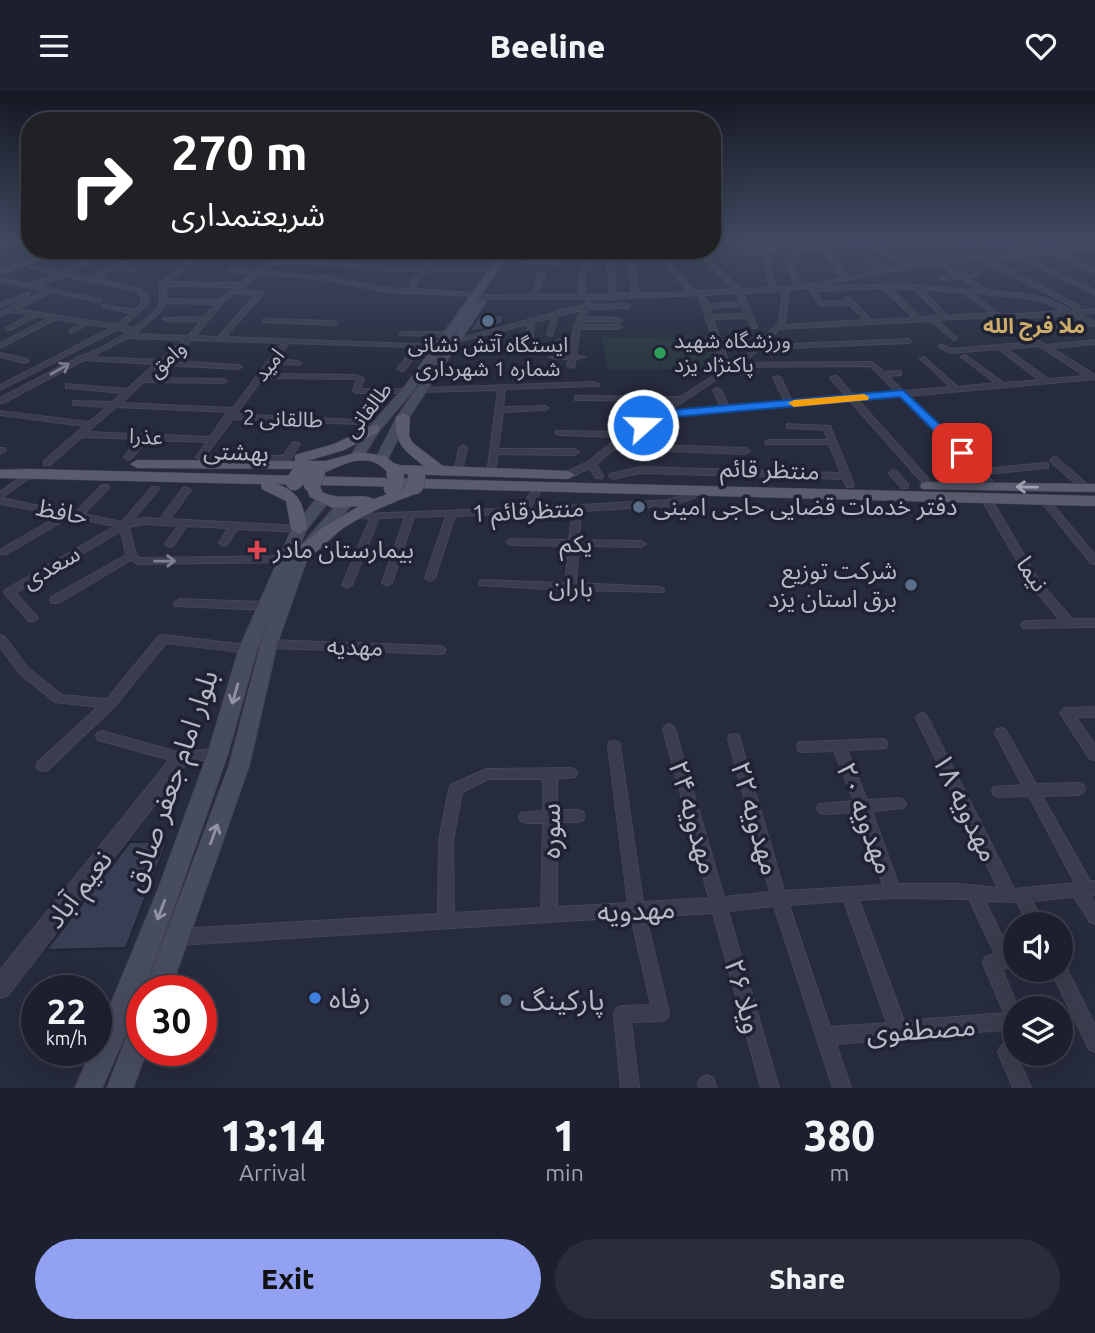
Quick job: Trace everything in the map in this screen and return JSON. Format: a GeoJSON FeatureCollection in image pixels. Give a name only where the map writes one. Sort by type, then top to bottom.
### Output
{"type":"FeatureCollection","features":[{"type":"Feature","properties":{"kind":"main road","name":"طالقانی"},"geometry":{"type":"LineString","coordinates":[[390,476],[390,442],[403,417],[457,340],[484,286]]}},
{"type":"Feature","properties":{"kind":"main road","name":"طالقانی"},"geometry":{"type":"LineString","coordinates":[[356,457],[373,431],[407,391],[445,334],[486,286]]}},
{"type":"Feature","properties":{"kind":"main road"},"geometry":{"type":"LineString","coordinates":[[294,557],[344,519],[425,481],[431,467],[408,446],[402,436],[403,417]]}},
{"type":"Feature","properties":{"kind":"main road"},"geometry":{"type":"LineString","coordinates":[[2,463],[265,466],[339,447],[373,431],[379,445],[390,442]]}},
{"type":"Feature","properties":{"kind":"main road"},"geometry":{"type":"LineString","coordinates":[[264,485],[290,494],[295,501],[356,457],[390,476],[535,493],[691,496],[710,487]]}},
{"type":"Feature","properties":{"kind":"main road"},"geometry":{"type":"LineString","coordinates":[[2,463],[25,477],[264,485],[312,490],[369,501],[390,476]]}},
{"type":"Feature","properties":{"kind":"main road","name":"بهشتی"},"geometry":{"type":"LineString","coordinates":[[2,463],[29,473],[425,481]]}},
{"type":"Feature","properties":{"kind":"main road","name":"بهشتی"},"geometry":{"type":"LineString","coordinates":[[2,463],[267,476],[464,476]]}},
{"type":"Feature","properties":{"kind":"main road"},"geometry":{"type":"LineString","coordinates":[[265,466],[312,490]]}},
{"type":"Feature","properties":{"kind":"main road"},"geometry":{"type":"LineString","coordinates":[[390,476],[425,481],[464,476],[601,472],[688,478],[710,487]]}},
{"type":"Feature","properties":{"kind":"main road","name":"منتظر قائم"},"geometry":{"type":"LineString","coordinates":[[464,476],[710,487],[848,480],[930,486],[1046,502],[1092,492]]}},
{"type":"Feature","properties":{"kind":"main road","name":"منتظر قائم"},"geometry":{"type":"LineString","coordinates":[[425,481],[990,493],[1092,492]]}},
{"type":"Feature","properties":{"kind":"main road","name":"بلوار امام جعفر صادق"},"geometry":{"type":"LineString","coordinates":[[163,975],[239,766],[312,490]]}},
{"type":"Feature","properties":{"kind":"main road","name":"بلوار امام جعفر صادق"},"geometry":{"type":"LineString","coordinates":[[88,1088],[125,1006],[218,753],[248,649],[267,606],[294,557],[312,490]]}},
{"type":"Feature","properties":{"kind":"main road"},"geometry":{"type":"LineString","coordinates":[[120,1088],[128,1066]]}},
{"type":"Feature","properties":{"kind":"street"},"geometry":{"type":"LineString","coordinates":[[32,286],[99,300]]}},
{"type":"Feature","properties":{"kind":"street"},"geometry":{"type":"LineString","coordinates":[[0,388],[118,327],[145,304],[145,298],[138,290],[118,286]]}},
{"type":"Feature","properties":{"kind":"street"},"geometry":{"type":"LineString","coordinates":[[0,401],[135,331],[159,310],[163,301],[163,286]]}},
{"type":"Feature","properties":{"kind":"street","name":"وامق"},"geometry":{"type":"LineString","coordinates":[[47,463],[162,364],[239,286]]}},
{"type":"Feature","properties":{"kind":"street"},"geometry":{"type":"LineString","coordinates":[[372,286],[411,291],[533,298],[697,294],[764,297]]}},
{"type":"Feature","properties":{"kind":"street"},"geometry":{"type":"LineString","coordinates":[[411,291],[413,286]]}},
{"type":"Feature","properties":{"kind":"street"},"geometry":{"type":"LineString","coordinates":[[533,298],[538,286]]}},
{"type":"Feature","properties":{"kind":"street"},"geometry":{"type":"LineString","coordinates":[[582,286],[582,297]]}},
{"type":"Feature","properties":{"kind":"street"},"geometry":{"type":"LineString","coordinates":[[612,286],[613,297]]}},
{"type":"Feature","properties":{"kind":"street"},"geometry":{"type":"LineString","coordinates":[[634,286],[635,296]]}},
{"type":"Feature","properties":{"kind":"street"},"geometry":{"type":"LineString","coordinates":[[689,286],[705,306],[724,363]]}},
{"type":"Feature","properties":{"kind":"street"},"geometry":{"type":"LineString","coordinates":[[731,286],[742,297],[754,327]]}},
{"type":"Feature","properties":{"kind":"street"},"geometry":{"type":"LineString","coordinates":[[705,306],[774,289],[811,286]]}},
{"type":"Feature","properties":{"kind":"street"},"geometry":{"type":"LineString","coordinates":[[976,286],[1004,301]]}},
{"type":"Feature","properties":{"kind":"street"},"geometry":{"type":"LineString","coordinates":[[980,288],[998,286]]}},
{"type":"Feature","properties":{"kind":"street"},"geometry":{"type":"LineString","coordinates":[[1035,286],[1085,311]]}},
{"type":"Feature","properties":{"kind":"street"},"geometry":{"type":"LineString","coordinates":[[885,287],[919,320]]}},
{"type":"Feature","properties":{"kind":"street"},"geometry":{"type":"LineString","coordinates":[[799,288],[916,287],[1034,297],[1095,324]]}},
{"type":"Feature","properties":{"kind":"street"},"geometry":{"type":"LineString","coordinates":[[916,287],[946,319]]}},
{"type":"Feature","properties":{"kind":"street"},"geometry":{"type":"LineString","coordinates":[[0,305],[42,288]]}},
{"type":"Feature","properties":{"kind":"street"},"geometry":{"type":"LineString","coordinates":[[838,288],[880,342]]}},
{"type":"Feature","properties":{"kind":"street"},"geometry":{"type":"LineString","coordinates":[[786,289],[787,302],[779,327],[759,347],[612,446],[601,472],[640,470],[848,480],[825,427],[790,426]]}},
{"type":"Feature","properties":{"kind":"street"},"geometry":{"type":"LineString","coordinates":[[810,289],[821,305],[852,303]]}},
{"type":"Feature","properties":{"kind":"street"},"geometry":{"type":"LineString","coordinates":[[0,314],[52,290]]}},
{"type":"Feature","properties":{"kind":"street"},"geometry":{"type":"LineString","coordinates":[[220,339],[260,292],[233,291]]}},
{"type":"Feature","properties":{"kind":"street"},"geometry":{"type":"LineString","coordinates":[[964,291],[1000,316]]}},
{"type":"Feature","properties":{"kind":"street"},"geometry":{"type":"LineString","coordinates":[[571,361],[577,327],[590,297]]}},
{"type":"Feature","properties":{"kind":"street"},"geometry":{"type":"LineString","coordinates":[[457,340],[586,307],[628,309],[624,297]]}},
{"type":"Feature","properties":{"kind":"street"},"geometry":{"type":"LineString","coordinates":[[163,301],[221,302]]}},
{"type":"Feature","properties":{"kind":"street"},"geometry":{"type":"LineString","coordinates":[[787,302],[797,301]]}},
{"type":"Feature","properties":{"kind":"street"},"geometry":{"type":"LineString","coordinates":[[104,306],[137,311]]}},
{"type":"Feature","properties":{"kind":"street"},"geometry":{"type":"LineString","coordinates":[[9,310],[135,331]]}},
{"type":"Feature","properties":{"kind":"street"},"geometry":{"type":"LineString","coordinates":[[785,311],[798,311]]}},
{"type":"Feature","properties":{"kind":"street"},"geometry":{"type":"LineString","coordinates":[[1026,311],[1033,316]]}},
{"type":"Feature","properties":{"kind":"street"},"geometry":{"type":"LineString","coordinates":[[779,327],[1095,311]]}},
{"type":"Feature","properties":{"kind":"street"},"geometry":{"type":"LineString","coordinates":[[550,335],[556,313]]}},
{"type":"Feature","properties":{"kind":"street"},"geometry":{"type":"LineString","coordinates":[[8,329],[37,314]]}},
{"type":"Feature","properties":{"kind":"street"},"geometry":{"type":"LineString","coordinates":[[709,317],[748,316]]}},
{"type":"Feature","properties":{"kind":"street"},"geometry":{"type":"LineString","coordinates":[[2,343],[56,317]]}},
{"type":"Feature","properties":{"kind":"street"},"geometry":{"type":"LineString","coordinates":[[166,319],[206,319]]}},
{"type":"Feature","properties":{"kind":"street"},"geometry":{"type":"LineString","coordinates":[[253,340],[267,319],[334,323]]}},
{"type":"Feature","properties":{"kind":"street"},"geometry":{"type":"LineString","coordinates":[[577,327],[619,324],[581,319]]}},
{"type":"Feature","properties":{"kind":"street"},"geometry":{"type":"LineString","coordinates":[[932,319],[954,338]]}},
{"type":"Feature","properties":{"kind":"street"},"geometry":{"type":"LineString","coordinates":[[529,353],[531,320]]}},
{"type":"Feature","properties":{"kind":"street"},"geometry":{"type":"LineString","coordinates":[[72,331],[88,322]]}},
{"type":"Feature","properties":{"kind":"street"},"geometry":{"type":"LineString","coordinates":[[1048,328],[1095,324]]}},
{"type":"Feature","properties":{"kind":"street"},"geometry":{"type":"LineString","coordinates":[[1022,333],[1094,377]]}},
{"type":"Feature","properties":{"kind":"street"},"geometry":{"type":"LineString","coordinates":[[402,334],[445,334]]}},
{"type":"Feature","properties":{"kind":"street"},"geometry":{"type":"LineString","coordinates":[[126,336],[437,346]]}},
{"type":"Feature","properties":{"kind":"street","name":"امید"},"geometry":{"type":"LineString","coordinates":[[287,341],[200,457],[286,459],[296,444]]}},
{"type":"Feature","properties":{"kind":"street"},"geometry":{"type":"LineString","coordinates":[[558,342],[574,341]]}},
{"type":"Feature","properties":{"kind":"street"},"geometry":{"type":"LineString","coordinates":[[759,347],[909,341]]}},
{"type":"Feature","properties":{"kind":"street"},"geometry":{"type":"LineString","coordinates":[[322,355],[330,342]]}},
{"type":"Feature","properties":{"kind":"street"},"geometry":{"type":"LineString","coordinates":[[942,347],[948,351],[1095,342]]}},
{"type":"Feature","properties":{"kind":"street"},"geometry":{"type":"LineString","coordinates":[[351,355],[357,343]]}},
{"type":"Feature","properties":{"kind":"street"},"geometry":{"type":"LineString","coordinates":[[401,369],[419,345]]}},
{"type":"Feature","properties":{"kind":"street"},"geometry":{"type":"LineString","coordinates":[[1000,347],[1046,381]]}},
{"type":"Feature","properties":{"kind":"street"},"geometry":{"type":"LineString","coordinates":[[0,355],[25,361]]}},
{"type":"Feature","properties":{"kind":"street"},"geometry":{"type":"LineString","coordinates":[[553,357],[571,361],[581,357]]}},
{"type":"Feature","properties":{"kind":"street"},"geometry":{"type":"LineString","coordinates":[[965,357],[1002,385]]}},
{"type":"Feature","properties":{"kind":"street"},"geometry":{"type":"LineString","coordinates":[[80,358],[238,367]]}},
{"type":"Feature","properties":{"kind":"street"},"geometry":{"type":"LineString","coordinates":[[924,359],[956,389]]}},
{"type":"Feature","properties":{"kind":"street"},"geometry":{"type":"LineString","coordinates":[[272,362],[297,363]]}},
{"type":"Feature","properties":{"kind":"street"},"geometry":{"type":"LineString","coordinates":[[735,365],[836,365],[866,362],[874,366],[889,367]]}},
{"type":"Feature","properties":{"kind":"street","name":"نیما"},"geometry":{"type":"LineString","coordinates":[[874,366],[982,472],[1035,583],[1069,623]]}},
{"type":"Feature","properties":{"kind":"street"},"geometry":{"type":"LineString","coordinates":[[883,374],[898,373]]}},
{"type":"Feature","properties":{"kind":"street"},"geometry":{"type":"LineString","coordinates":[[260,376],[356,377],[360,379],[355,390],[357,391],[407,391]]}},
{"type":"Feature","properties":{"kind":"street"},"geometry":{"type":"LineString","coordinates":[[660,415],[1094,377]]}},
{"type":"Feature","properties":{"kind":"street"},"geometry":{"type":"LineString","coordinates":[[777,378],[790,404]]}},
{"type":"Feature","properties":{"kind":"street"},"geometry":{"type":"LineString","coordinates":[[834,378],[930,486]]}},
{"type":"Feature","properties":{"kind":"street"},"geometry":{"type":"LineString","coordinates":[[144,380],[223,381]]}},
{"type":"Feature","properties":{"kind":"street"},"geometry":{"type":"LineString","coordinates":[[422,390],[595,384]]}},
{"type":"Feature","properties":{"kind":"street"},"geometry":{"type":"LineString","coordinates":[[69,386],[130,392]]}},
{"type":"Feature","properties":{"kind":"street"},"geometry":{"type":"LineString","coordinates":[[492,466],[502,387]]}},
{"type":"Feature","properties":{"kind":"street"},"geometry":{"type":"LineString","coordinates":[[716,390],[726,409]]}},
{"type":"Feature","properties":{"kind":"street"},"geometry":{"type":"LineString","coordinates":[[578,398],[682,399]]}},
{"type":"Feature","properties":{"kind":"street","name":"طالقانی 2"},"geometry":{"type":"LineString","coordinates":[[76,403],[357,422],[373,431]]}},
{"type":"Feature","properties":{"kind":"street"},"geometry":{"type":"LineString","coordinates":[[499,410],[545,408]]}},
{"type":"Feature","properties":{"kind":"street"},"geometry":{"type":"LineString","coordinates":[[0,413],[91,425]]}},
{"type":"Feature","properties":{"kind":"street"},"geometry":{"type":"LineString","coordinates":[[559,433],[626,435]]}},
{"type":"Feature","properties":{"kind":"street","name":"عذرا"},"geometry":{"type":"LineString","coordinates":[[80,434],[211,440]]}},
{"type":"Feature","properties":{"kind":"street"},"geometry":{"type":"LineString","coordinates":[[128,457],[145,437]]}},
{"type":"Feature","properties":{"kind":"street"},"geometry":{"type":"LineString","coordinates":[[769,442],[832,442]]}},
{"type":"Feature","properties":{"kind":"street"},"geometry":{"type":"LineString","coordinates":[[612,446],[746,451]]}},
{"type":"Feature","properties":{"kind":"street"},"geometry":{"type":"LineString","coordinates":[[463,447],[464,476]]}},
{"type":"Feature","properties":{"kind":"street"},"geometry":{"type":"LineString","coordinates":[[704,450],[707,469]]}},
{"type":"Feature","properties":{"kind":"street"},"geometry":{"type":"LineString","coordinates":[[495,451],[575,452]]}},
{"type":"Feature","properties":{"kind":"street"},"geometry":{"type":"LineString","coordinates":[[982,472],[1049,463],[1092,492]]}},
{"type":"Feature","properties":{"kind":"street"},"geometry":{"type":"LineString","coordinates":[[892,473],[905,486]]}},
{"type":"Feature","properties":{"kind":"street"},"geometry":{"type":"LineString","coordinates":[[0,498],[25,477]]}},
{"type":"Feature","properties":{"kind":"street"},"geometry":{"type":"LineString","coordinates":[[3,552],[74,514],[105,487]]}},
{"type":"Feature","properties":{"kind":"street"},"geometry":{"type":"LineString","coordinates":[[124,525],[155,489]]}},
{"type":"Feature","properties":{"kind":"street"},"geometry":{"type":"LineString","coordinates":[[163,522],[186,490]]}},
{"type":"Feature","properties":{"kind":"street"},"geometry":{"type":"LineString","coordinates":[[124,525],[144,521],[234,526],[312,490]]}},
{"type":"Feature","properties":{"kind":"street"},"geometry":{"type":"LineString","coordinates":[[523,511],[535,493]]}},
{"type":"Feature","properties":{"kind":"street","name":"منتظرقائم 1"},"geometry":{"type":"LineString","coordinates":[[347,585],[370,516],[577,509],[669,503],[691,496]]}},
{"type":"Feature","properties":{"kind":"street","name":"حافظ"},"geometry":{"type":"LineString","coordinates":[[0,498],[124,525]]}},
{"type":"Feature","properties":{"kind":"street"},"geometry":{"type":"LineString","coordinates":[[1046,502],[1095,561]]}},
{"type":"Feature","properties":{"kind":"street"},"geometry":{"type":"LineString","coordinates":[[569,588],[577,509]]}},
{"type":"Feature","properties":{"kind":"street"},"geometry":{"type":"LineString","coordinates":[[429,578],[451,515]]}},
{"type":"Feature","properties":{"kind":"street"},"geometry":{"type":"LineString","coordinates":[[387,583],[410,516]]}},
{"type":"Feature","properties":{"kind":"street"},"geometry":{"type":"LineString","coordinates":[[170,544],[184,523]]}},
{"type":"Feature","properties":{"kind":"street"},"geometry":{"type":"LineString","coordinates":[[124,525],[131,556],[138,561],[294,557]]}},
{"type":"Feature","properties":{"kind":"street","name":"سعدی"},"geometry":{"type":"LineString","coordinates":[[33,618],[9,592],[124,525]]}},
{"type":"Feature","properties":{"kind":"street"},"geometry":{"type":"LineString","coordinates":[[224,543],[234,526]]}},
{"type":"Feature","properties":{"kind":"street","name":"یکم"},"geometry":{"type":"LineString","coordinates":[[511,542],[641,544]]}},
{"type":"Feature","properties":{"kind":"street"},"geometry":{"type":"LineString","coordinates":[[55,600],[131,556]]}},
{"type":"Feature","properties":{"kind":"street","name":"باران"},"geometry":{"type":"LineString","coordinates":[[484,583],[659,590]]}},
{"type":"Feature","properties":{"kind":"street"},"geometry":{"type":"LineString","coordinates":[[179,603],[267,606]]}},
{"type":"Feature","properties":{"kind":"street"},"geometry":{"type":"LineString","coordinates":[[1027,625],[1095,623]]}},
{"type":"Feature","properties":{"kind":"street"},"geometry":{"type":"LineString","coordinates":[[0,639],[24,671],[59,699],[110,704]]}},
{"type":"Feature","properties":{"kind":"street"},"geometry":{"type":"LineString","coordinates":[[43,766],[110,704],[163,639],[248,649]]}},
{"type":"Feature","properties":{"kind":"street","name":"مهديه"},"geometry":{"type":"LineString","coordinates":[[269,645],[440,650]]}},
{"type":"Feature","properties":{"kind":"street"},"geometry":{"type":"LineString","coordinates":[[1095,712],[1066,713],[1095,755]]}},
{"type":"Feature","properties":{"kind":"street","name":"مهدویه ۱۸"},"geometry":{"type":"LineString","coordinates":[[922,718],[1027,912]]}},
{"type":"Feature","properties":{"kind":"street","name":"مهدویه ۲۴"},"geometry":{"type":"LineString","coordinates":[[669,729],[718,905]]}},
{"type":"Feature","properties":{"kind":"street"},"geometry":{"type":"LineString","coordinates":[[1001,733],[1086,888],[1095,917]]}},
{"type":"Feature","properties":{"kind":"street"},"geometry":{"type":"LineString","coordinates":[[102,736],[181,758],[218,753]]}},
{"type":"Feature","properties":{"kind":"street","name":"مهدویه ۲۲"},"geometry":{"type":"LineString","coordinates":[[734,739],[779,898]]}},
{"type":"Feature","properties":{"kind":"street"},"geometry":{"type":"LineString","coordinates":[[803,747],[881,744]]}},
{"type":"Feature","properties":{"kind":"street","name":"مهدویه ۲۰"},"geometry":{"type":"LineString","coordinates":[[838,745],[893,891]]}},
{"type":"Feature","properties":{"kind":"street"},"geometry":{"type":"LineString","coordinates":[[614,746],[637,910],[661,1013],[622,1014],[630,1088]]}},
{"type":"Feature","properties":{"kind":"street","name":"نعیم آباد"},"geometry":{"type":"LineString","coordinates":[[3,975],[181,758]]}},
{"type":"Feature","properties":{"kind":"street","name":"سوره"},"geometry":{"type":"LineString","coordinates":[[446,921],[446,841],[456,789],[486,773],[550,774],[550,915]]}},
{"type":"Feature","properties":{"kind":"street"},"geometry":{"type":"LineString","coordinates":[[550,774],[570,773]]}},
{"type":"Feature","properties":{"kind":"street"},"geometry":{"type":"LineString","coordinates":[[999,791],[1078,789]]}},
{"type":"Feature","properties":{"kind":"street"},"geometry":{"type":"LineString","coordinates":[[824,808],[899,804]]}},
{"type":"Feature","properties":{"kind":"street"},"geometry":{"type":"LineString","coordinates":[[526,817],[578,816]]}},
{"type":"Feature","properties":{"kind":"street","name":"مهدویه"},"geometry":{"type":"LineString","coordinates":[[177,937],[718,905],[779,898],[893,891],[1016,895],[1086,888]]}},
{"type":"Feature","properties":{"kind":"street","name":"مصطفوی"},"geometry":{"type":"LineString","coordinates":[[973,892],[1006,960],[991,963],[1005,996]]}},
{"type":"Feature","properties":{"kind":"street"},"geometry":{"type":"LineString","coordinates":[[849,894],[898,1029]]}},
{"type":"Feature","properties":{"kind":"street","name":"مصطفوی"},"geometry":{"type":"LineString","coordinates":[[779,898],[827,1036],[842,1088]]}},
{"type":"Feature","properties":{"kind":"street","name":"ویلا ۲۶"},"geometry":{"type":"LineString","coordinates":[[718,905],[770,1088]]}},
{"type":"Feature","properties":{"kind":"street"},"geometry":{"type":"LineString","coordinates":[[1064,982],[1095,1043]]}},
{"type":"Feature","properties":{"kind":"street","name":"مصطفوی"},"geometry":{"type":"LineString","coordinates":[[827,1036],[1003,1021]]}},
{"type":"Feature","properties":{"kind":"street"},"geometry":{"type":"LineString","coordinates":[[1013,1066],[1023,1088]]}},
{"type":"Feature","properties":{"kind":"shaded area","name":"ورزشگاه شهید پاکنژاد یزد"},"geometry":{"type":"Polygon","coordinates":[[[710,337],[722,369],[607,370],[602,338],[710,337]]]}},
{"type":"Feature","properties":{"kind":"building","name":"ایستگاه آتش نشانی شماره 1 شهرداری"},"geometry":{"type":"Polygon","coordinates":[[[480,315],[504,315],[502,324],[468,333],[480,315]]]}},
{"type":"Feature","properties":{"kind":"building"},"geometry":{"type":"Polygon","coordinates":[[[130,842],[167,842],[126,948],[46,950],[130,842]]]}},
{"type":"Feature","properties":{"kind":"slow traffic"},"geometry":{"type":"LineString","coordinates":[[794,403],[864,397]]}},
{"type":"Feature","properties":{"kind":"place","name":"ایستگاه آتش نشانی شماره 1 شهرداری"},"geometry":{"type":"Point","coordinates":[488,321]}},
{"type":"Feature","properties":{"kind":"place","name":"ورزشگاه شهید پاکنژاد یزد"},"geometry":{"type":"Point","coordinates":[660,353]}},
{"type":"Feature","properties":{"kind":"place","name":"دفتر خدمات قضایی حاجی امینی"},"geometry":{"type":"Point","coordinates":[639,507]}},
{"type":"Feature","properties":{"kind":"place","name":"بیمارستان مادر"},"geometry":{"type":"Point","coordinates":[257,550]}},
{"type":"Feature","properties":{"kind":"place","name":"شرکت توزیع برق استان یزد"},"geometry":{"type":"Point","coordinates":[911,585]}},
{"type":"Feature","properties":{"kind":"place","name":"رفاه"},"geometry":{"type":"Point","coordinates":[315,998]}},
{"type":"Feature","properties":{"kind":"place","name":"پارکینگ"},"geometry":{"type":"Point","coordinates":[506,1000]}},
{"type":"Feature","properties":{"kind":"district","name":"ملا فرج الله"},"geometry":{"type":"Point","coordinates":[1034,326]}},
{"type":"Feature","properties":{"kind":"route"},"geometry":{"type":"LineString","coordinates":[[643,425],[660,415],[903,394],[962,453]]}}]}
